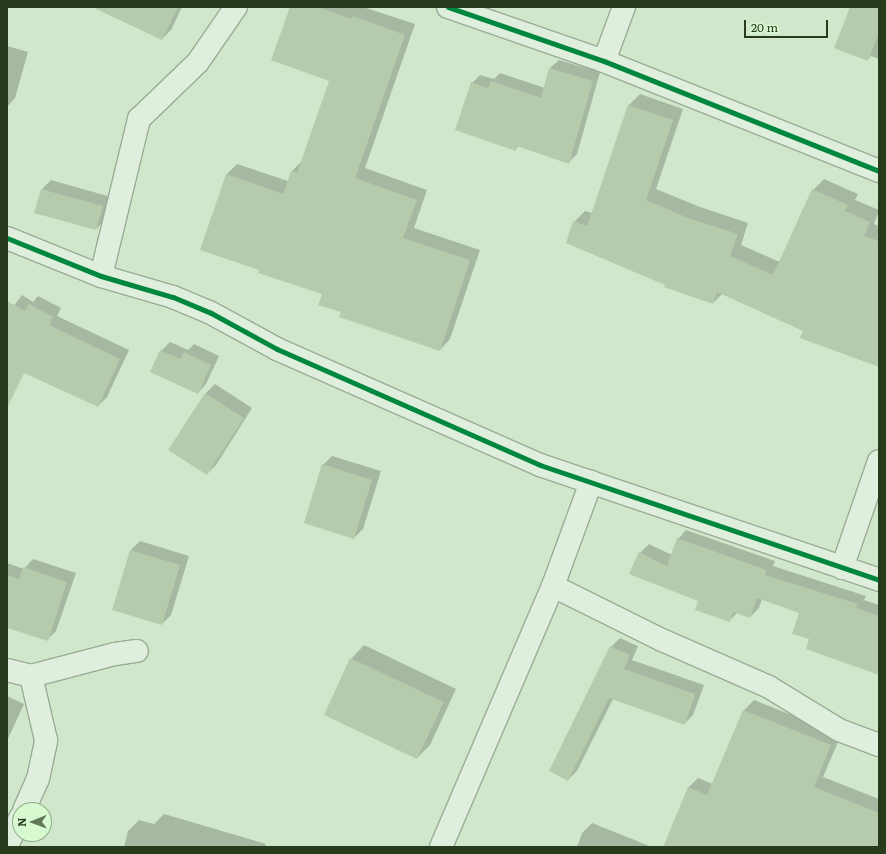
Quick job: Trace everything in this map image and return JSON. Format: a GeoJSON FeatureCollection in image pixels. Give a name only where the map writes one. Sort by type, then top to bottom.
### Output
{"type":"FeatureCollection","features":[{"type":"Feature","properties":{"kind":"street"},"geometry":{"type":"LineString","coordinates":[[101,276],[139,119],[198,62],[236,7]]}},
{"type":"Feature","properties":{"kind":"street"},"geometry":{"type":"LineString","coordinates":[[448,7],[604,61],[879,171]]}},
{"type":"Feature","properties":{"kind":"street"},"geometry":{"type":"LineString","coordinates":[[604,61],[624,7]]}},
{"type":"Feature","properties":{"kind":"street"},"geometry":{"type":"LineString","coordinates":[[7,238],[101,276],[180,299],[211,313],[277,349],[540,465],[879,580]]}},
{"type":"Feature","properties":{"kind":"street"},"geometry":{"type":"LineString","coordinates":[[842,568],[879,461]]}},
{"type":"Feature","properties":{"kind":"street"},"geometry":{"type":"LineString","coordinates":[[441,847],[553,586],[591,482]]}},
{"type":"Feature","properties":{"kind":"street"},"geometry":{"type":"LineString","coordinates":[[553,586],[662,640],[770,687],[839,730],[879,745]]}},
{"type":"Feature","properties":{"kind":"street"},"geometry":{"type":"LineString","coordinates":[[7,670],[31,676],[115,654],[137,651]]}},
{"type":"Feature","properties":{"kind":"street"},"geometry":{"type":"LineString","coordinates":[[28,802],[38,780],[46,740],[31,676]]}},
{"type":"Feature","properties":{"kind":"street"},"geometry":{"type":"LineString","coordinates":[[7,846],[12,835]]}},
{"type":"Feature","properties":{"kind":"building"},"geometry":{"type":"Polygon","coordinates":[[[92,7],[178,7],[162,40],[92,7]]]}},
{"type":"Feature","properties":{"kind":"building"},"geometry":{"type":"Polygon","coordinates":[[[290,7],[318,7],[352,19],[353,16],[405,35],[355,178],[417,200],[403,238],[470,260],[440,351],[339,317],[341,312],[318,305],[322,294],[258,273],[259,270],[200,250],[226,174],[283,194],[291,171],[297,173],[329,81],[271,60],[290,7]]]}},
{"type":"Feature","properties":{"kind":"building"},"geometry":{"type":"Polygon","coordinates":[[[850,7],[879,7],[879,33],[868,61],[834,48],[850,7]]]}},
{"type":"Feature","properties":{"kind":"building"},"geometry":{"type":"Polygon","coordinates":[[[549,68],[593,81],[569,164],[517,146],[516,151],[455,130],[471,82],[488,88],[491,81],[541,98],[549,68]]]}},
{"type":"Feature","properties":{"kind":"building"},"geometry":{"type":"Polygon","coordinates":[[[628,105],[673,120],[646,200],[688,218],[738,234],[730,256],[773,275],[812,189],[848,205],[845,211],[870,222],[864,236],[879,241],[879,367],[800,338],[803,331],[717,292],[713,304],[664,287],[665,285],[566,243],[573,221],[587,226],[628,105]]]}},
{"type":"Feature","properties":{"kind":"building"},"geometry":{"type":"Polygon","coordinates":[[[41,189],[103,206],[96,230],[34,213],[41,189]]]}},
{"type":"Feature","properties":{"kind":"building"},"geometry":{"type":"Polygon","coordinates":[[[7,301],[25,311],[29,304],[53,317],[49,325],[120,359],[98,407],[24,373],[7,408],[7,301]]]}},
{"type":"Feature","properties":{"kind":"building"},"geometry":{"type":"Polygon","coordinates":[[[160,350],[180,359],[184,352],[211,365],[198,394],[150,372],[160,350]]]}},
{"type":"Feature","properties":{"kind":"building"},"geometry":{"type":"Polygon","coordinates":[[[205,393],[244,418],[207,475],[168,450],[205,393]]]}},
{"type":"Feature","properties":{"kind":"building"},"geometry":{"type":"Polygon","coordinates":[[[322,464],[372,480],[354,539],[304,523],[322,464]]]}},
{"type":"Feature","properties":{"kind":"building"},"geometry":{"type":"Polygon","coordinates":[[[677,538],[767,570],[765,575],[858,604],[856,608],[879,616],[879,675],[806,649],[809,639],[792,634],[799,613],[757,598],[750,618],[733,612],[730,622],[695,610],[698,601],[629,574],[639,552],[667,566],[677,538]]]}},
{"type":"Feature","properties":{"kind":"building"},"geometry":{"type":"Polygon","coordinates":[[[130,550],[180,565],[162,625],[112,610],[130,550]]]}},
{"type":"Feature","properties":{"kind":"building"},"geometry":{"type":"Polygon","coordinates":[[[23,567],[67,582],[48,641],[7,628],[7,575],[19,579],[23,567]]]}},
{"type":"Feature","properties":{"kind":"building"},"geometry":{"type":"Polygon","coordinates":[[[610,646],[630,655],[624,669],[695,694],[685,725],[609,698],[568,781],[549,771],[610,646]]]}},
{"type":"Feature","properties":{"kind":"building"},"geometry":{"type":"Polygon","coordinates":[[[350,658],[444,702],[417,759],[324,715],[350,658]]]}},
{"type":"Feature","properties":{"kind":"building"},"geometry":{"type":"Polygon","coordinates":[[[743,710],[831,745],[814,787],[879,813],[879,847],[663,847],[688,787],[707,795],[743,710]]]}},
{"type":"Feature","properties":{"kind":"cycle path"},"geometry":{"type":"LineString","coordinates":[[448,7],[604,61],[879,171]]}},
{"type":"Feature","properties":{"kind":"cycle path"},"geometry":{"type":"LineString","coordinates":[[7,238],[101,276],[173,297],[211,313],[277,349],[540,465],[879,580]]}}]}
